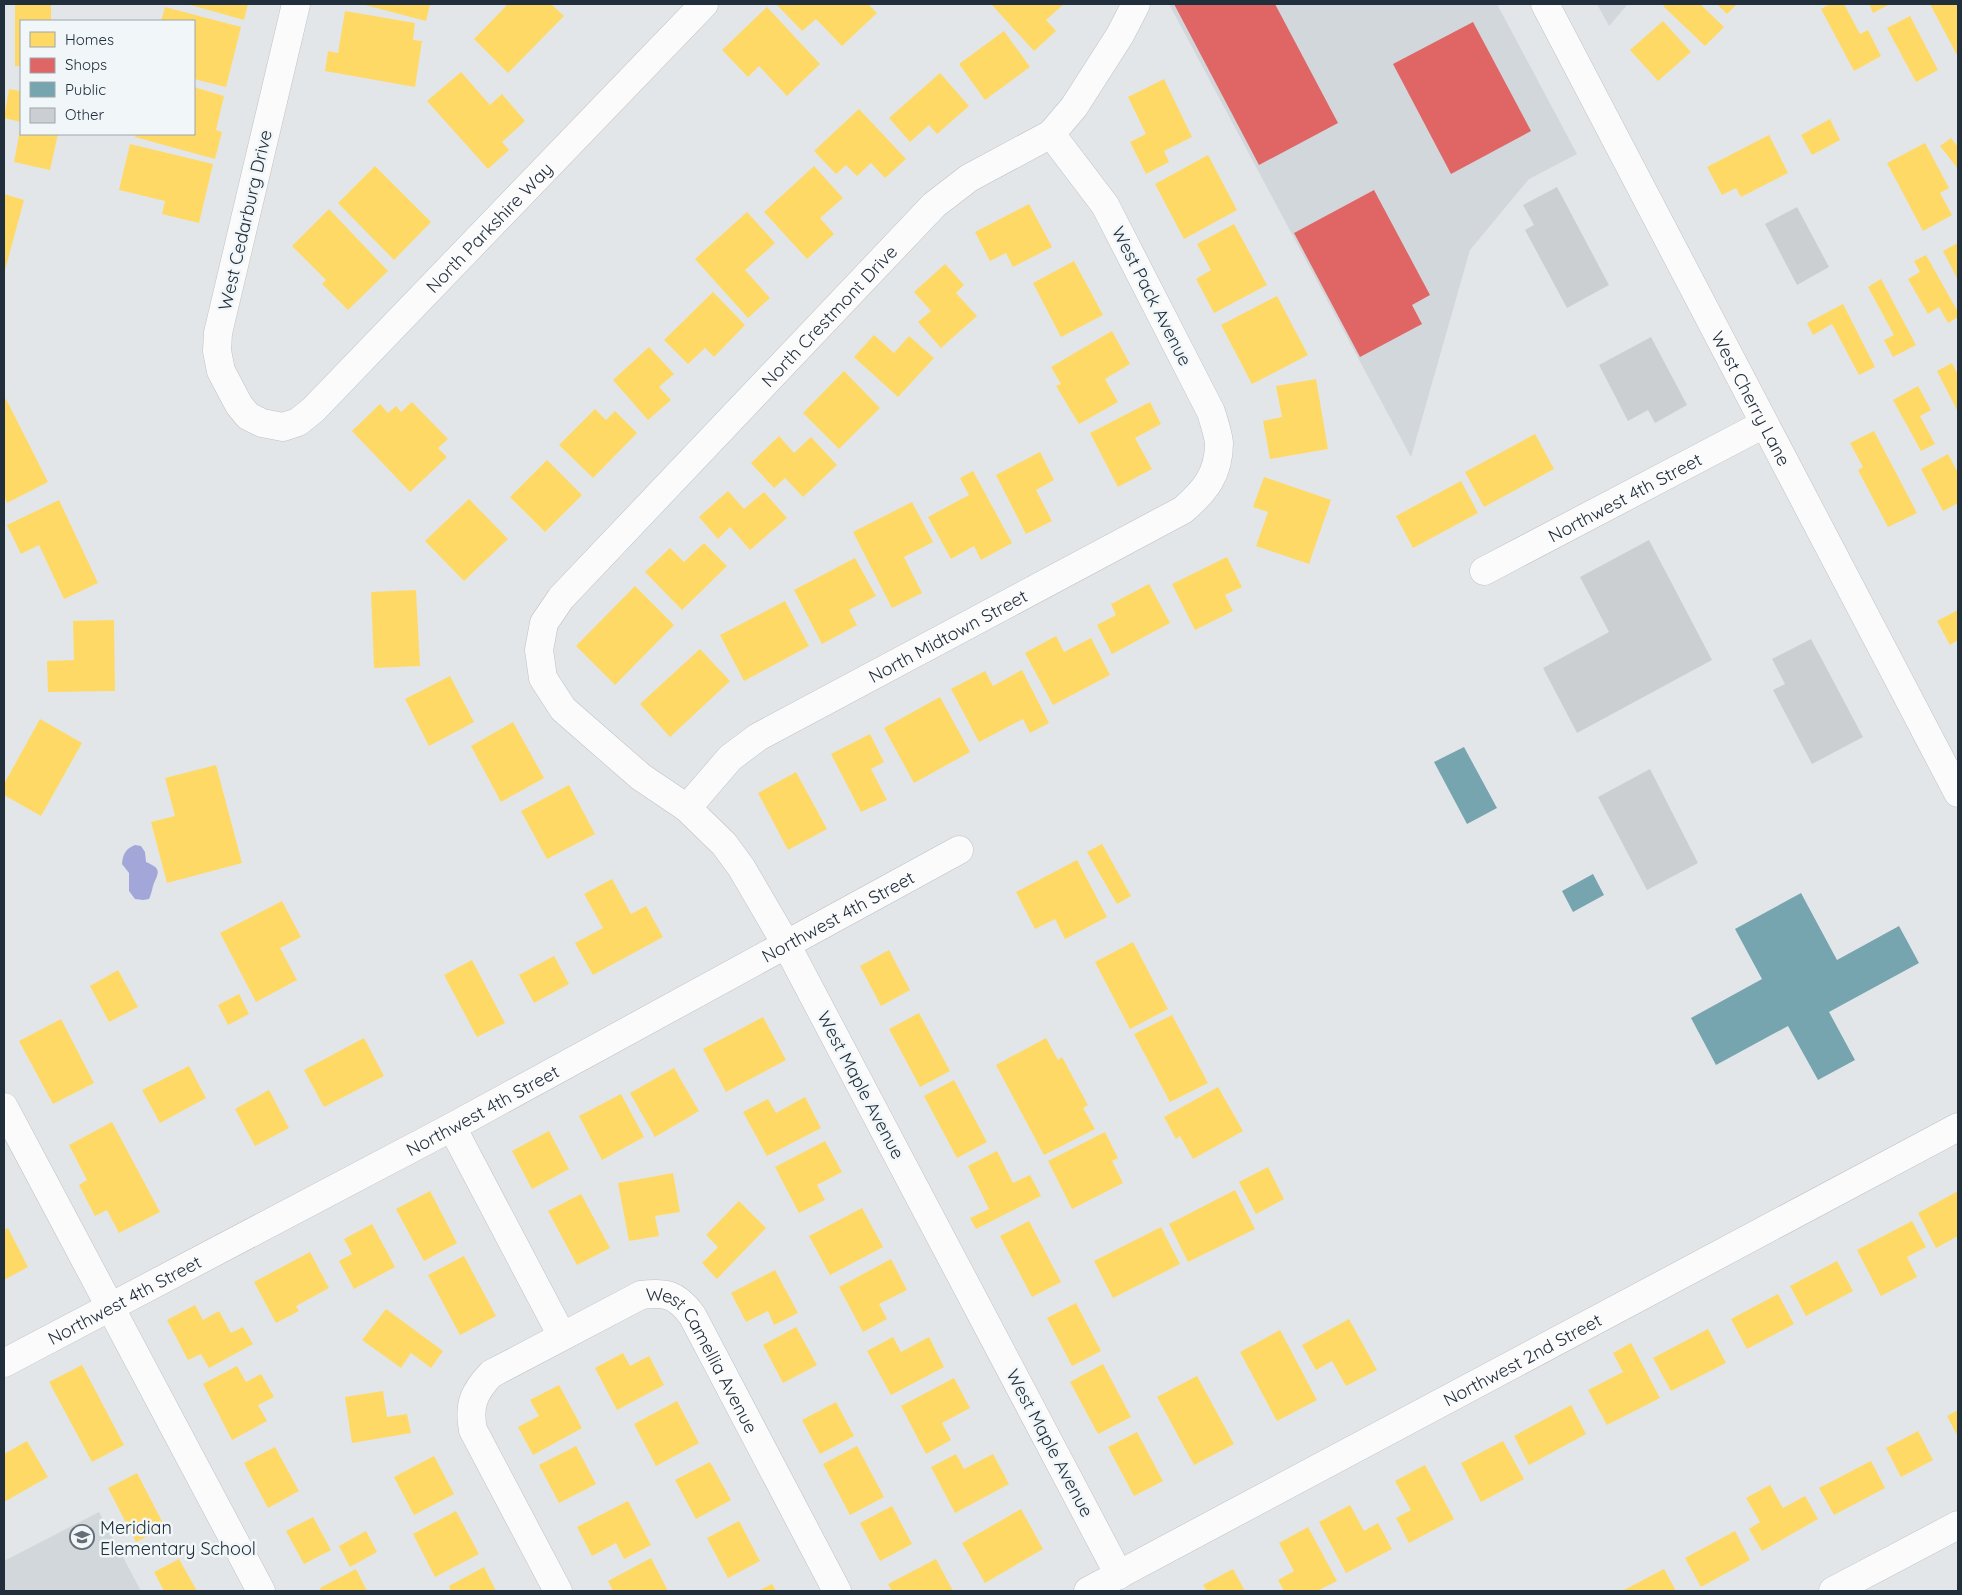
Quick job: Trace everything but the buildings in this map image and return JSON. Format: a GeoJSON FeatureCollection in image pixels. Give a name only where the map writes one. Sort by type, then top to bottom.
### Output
{"type":"FeatureCollection","features":[{"type":"Feature","properties":{"kind":"street","name":"West Cedarburg Drive"},"geometry":{"type":"LineString","coordinates":[[262,423],[248,416],[239,405],[221,371],[217,351],[218,333],[296,4]]}},
{"type":"Feature","properties":{"kind":"street","name":"North Parkshire Way"},"geometry":{"type":"LineString","coordinates":[[262,423],[283,427],[298,422],[312,410],[704,4]]}},
{"type":"Feature","properties":{"kind":"street","name":"North Crestmont Drive"},"geometry":{"type":"LineString","coordinates":[[539,650],[544,623],[561,598],[934,205],[969,178],[1051,134],[1074,107],[1120,35],[1136,4]]}},
{"type":"Feature","properties":{"kind":"street","name":"West Cherry Lane"},"geometry":{"type":"LineString","coordinates":[[1545,4],[1764,424],[1957,787]]}},
{"type":"Feature","properties":{"kind":"street","name":"West Pack Avenue"},"geometry":{"type":"LineString","coordinates":[[1051,134],[1105,204],[1211,412],[1219,442],[1214,473]]}},
{"type":"Feature","properties":{"kind":"street","name":"Northwest 4th Street"},"geometry":{"type":"LineString","coordinates":[[1484,571],[1764,424]]}},
{"type":"Feature","properties":{"kind":"street","name":"North Midtown Street"},"geometry":{"type":"LineString","coordinates":[[687,808],[730,758],[758,737],[1183,510],[1201,494],[1214,473]]}},
{"type":"Feature","properties":{"kind":"street","name":"West Maple Avenue"},"geometry":{"type":"LineString","coordinates":[[539,650],[543,678],[563,709],[641,777],[687,808],[724,844],[741,867],[786,944],[1119,1575]]}},
{"type":"Feature","properties":{"kind":"street","name":"Northwest 4th Street"},"geometry":{"type":"LineString","coordinates":[[4,1363],[452,1128],[959,850]]}},
{"type":"Feature","properties":{"kind":"street"},"geometry":{"type":"LineString","coordinates":[[4,1107],[261,1591]]}},
{"type":"Feature","properties":{"kind":"street","name":"Northwest 2nd Street"},"geometry":{"type":"LineString","coordinates":[[1088,1591],[1958,1127]]}},
{"type":"Feature","properties":{"kind":"street"},"geometry":{"type":"LineString","coordinates":[[452,1128],[562,1336]]}},
{"type":"Feature","properties":{"kind":"street","name":"West Camellia Avenue"},"geometry":{"type":"LineString","coordinates":[[558,1591],[473,1430],[470,1417],[472,1401],[478,1387],[491,1374],[641,1295],[659,1293],[672,1296],[683,1302],[692,1315],[837,1591]]}},
{"type":"Feature","properties":{"kind":"street"},"geometry":{"type":"LineString","coordinates":[[1833,1591],[1958,1525]]}},
{"type":"Feature","properties":{"kind":"shaded area"},"geometry":{"type":"Polygon","coordinates":[[[1169,4],[1497,4],[1577,154],[1529,179],[1470,250],[1411,457],[1169,4]]]}},
{"type":"Feature","properties":{"kind":"shaded area"},"geometry":{"type":"Polygon","coordinates":[[[1597,4],[1628,4],[1609,26],[1597,4]]]}},
{"type":"Feature","properties":{"kind":"shaded area","name":"Meridian Elementary School"},"geometry":{"type":"Polygon","coordinates":[[[99,1512],[141,1591],[4,1591],[4,1561],[99,1512]]]}},
{"type":"Feature","properties":{"kind":"water"},"geometry":{"type":"Polygon","coordinates":[[[135,845],[141,846],[145,852],[146,862],[158,870],[149,899],[135,899],[129,891],[129,873],[122,864],[126,852],[135,845]]]}},
{"type":"Feature","properties":{"kind":"place","name":"Meridian Elementary School"},"geometry":{"type":"Point","coordinates":[82,1537]}}]}
